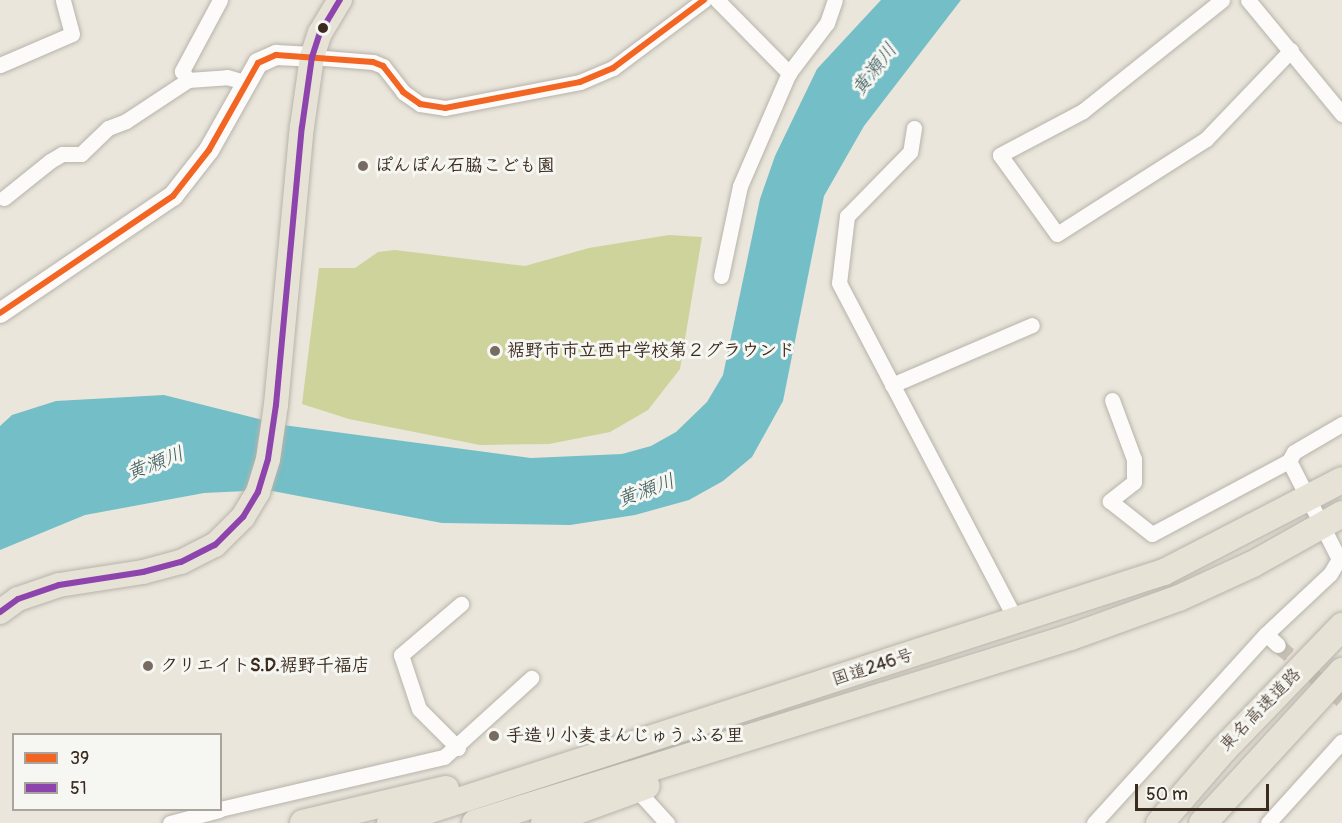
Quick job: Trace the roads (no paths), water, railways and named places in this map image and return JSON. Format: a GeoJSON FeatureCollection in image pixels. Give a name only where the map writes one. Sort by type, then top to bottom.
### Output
{"type":"FeatureCollection","features":[{"type":"Feature","properties":{"kind":"highway","name":"国道246号"},"geometry":{"type":"LineString","coordinates":[[390,823],[1164,573],[1342,480]]}},
{"type":"Feature","properties":{"kind":"highway","name":"国道246号"},"geometry":{"type":"LineString","coordinates":[[475,823],[1071,637],[1179,598],[1334,520]]}},
{"type":"Feature","properties":{"kind":"highway","name":"東名高速道路"},"geometry":{"type":"LineString","coordinates":[[1159,823],[1224,748],[1342,626]]}},
{"type":"Feature","properties":{"kind":"highway","name":"東名高速道路"},"geometry":{"type":"LineString","coordinates":[[1202,823],[1342,671]]}},
{"type":"Feature","properties":{"kind":"highway"},"geometry":{"type":"LineString","coordinates":[[544,823],[695,769],[806,718]]}},
{"type":"Feature","properties":{"kind":"highway"},"geometry":{"type":"LineString","coordinates":[[303,823],[519,772],[562,768]]}},
{"type":"Feature","properties":{"kind":"main road"},"geometry":{"type":"LineString","coordinates":[[0,612],[18,599],[59,585],[144,572],[181,562],[215,545],[243,517],[258,492],[268,459],[276,405],[302,127],[312,57],[320,33],[340,0]]}},
{"type":"Feature","properties":{"kind":"street"},"geometry":{"type":"LineString","coordinates":[[0,65],[72,34],[63,0]]}},
{"type":"Feature","properties":{"kind":"street"},"geometry":{"type":"LineString","coordinates":[[188,80],[182,71],[220,0]]}},
{"type":"Feature","properties":{"kind":"street"},"geometry":{"type":"LineString","coordinates":[[0,313],[173,196],[209,150],[244,82],[258,63],[276,55],[373,62],[383,66],[403,92],[420,104],[446,108],[580,82],[613,68],[704,0]]}},
{"type":"Feature","properties":{"kind":"street"},"geometry":{"type":"LineString","coordinates":[[717,0],[789,73]]}},
{"type":"Feature","properties":{"kind":"street"},"geometry":{"type":"LineString","coordinates":[[721,276],[741,186],[789,73],[827,23],[835,0]]}},
{"type":"Feature","properties":{"kind":"street"},"geometry":{"type":"LineString","coordinates":[[1222,0],[1083,111],[1000,155],[1057,234],[1206,139],[1291,50]]}},
{"type":"Feature","properties":{"kind":"street"},"geometry":{"type":"LineString","coordinates":[[1248,0],[1342,114]]}},
{"type":"Feature","properties":{"kind":"street"},"geometry":{"type":"LineString","coordinates":[[4,198],[50,160],[62,154],[81,154],[108,128],[126,121],[188,80],[227,77],[244,82]]}},
{"type":"Feature","properties":{"kind":"street"},"geometry":{"type":"LineString","coordinates":[[914,128],[910,152],[847,216],[839,283],[1017,622]]}},
{"type":"Feature","properties":{"kind":"street"},"geometry":{"type":"LineString","coordinates":[[892,385],[1032,325]]}},
{"type":"Feature","properties":{"kind":"street"},"geometry":{"type":"LineString","coordinates":[[1112,400],[1134,459],[1134,482],[1110,501],[1152,534],[1289,461],[1302,446],[1342,424]]}},
{"type":"Feature","properties":{"kind":"street"},"geometry":{"type":"LineString","coordinates":[[1094,823],[1266,634],[1330,574],[1339,559],[1334,520],[1306,500],[1289,461]]}},
{"type":"Feature","properties":{"kind":"street"},"geometry":{"type":"LineString","coordinates":[[458,748],[419,709],[401,655],[461,604]]}},
{"type":"Feature","properties":{"kind":"street"},"geometry":{"type":"LineString","coordinates":[[1266,634],[1278,645]]}},
{"type":"Feature","properties":{"kind":"street"},"geometry":{"type":"LineString","coordinates":[[222,809],[444,757],[458,748],[531,678]]}},
{"type":"Feature","properties":{"kind":"street"},"geometry":{"type":"LineString","coordinates":[[1268,823],[1342,741]]}},
{"type":"Feature","properties":{"kind":"street"},"geometry":{"type":"LineString","coordinates":[[637,790],[667,823]]}},
{"type":"Feature","properties":{"kind":"street"},"geometry":{"type":"LineString","coordinates":[[171,823],[213,811]]}},
{"type":"Feature","properties":{"kind":"water","name":"黄瀬川"},"geometry":{"type":"Polygon","coordinates":[[[881,0],[961,0],[864,126],[824,196],[783,401],[752,457],[723,481],[689,500],[635,515],[570,525],[442,523],[267,490],[204,493],[85,515],[0,550],[0,426],[12,415],[56,401],[164,395],[283,425],[531,458],[622,454],[651,446],[676,432],[707,402],[723,375],[760,199],[775,156],[817,69],[881,0]]]}},
{"type":"Feature","properties":{"kind":"tunnel"},"geometry":{"type":"LineString","coordinates":[[1278,645],[1342,700]]}},
{"type":"Feature","properties":{"kind":"place","name":"ぽんぽん石脇こども園"},"geometry":{"type":"Point","coordinates":[363,166]}},
{"type":"Feature","properties":{"kind":"place","name":"裾野市市立西中学校第２グラウンド"},"geometry":{"type":"Point","coordinates":[495,351]}},
{"type":"Feature","properties":{"kind":"place","name":"クリエイトS.D.裾野千福店"},"geometry":{"type":"Point","coordinates":[148,666]}},
{"type":"Feature","properties":{"kind":"place","name":"手造り小麦まんじゅう ふる里"},"geometry":{"type":"Point","coordinates":[494,736]}}]}
